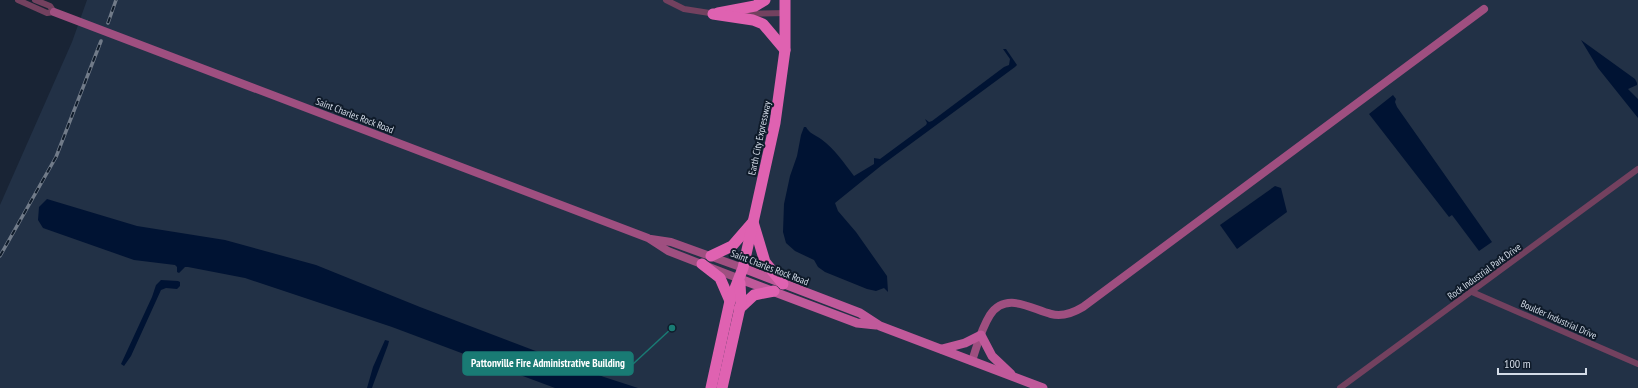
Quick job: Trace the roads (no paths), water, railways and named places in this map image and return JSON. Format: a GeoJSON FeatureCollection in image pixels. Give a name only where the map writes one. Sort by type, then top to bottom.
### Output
{"type":"FeatureCollection","features":[{"type":"Feature","properties":{"kind":"highway"},"geometry":{"type":"LineString","coordinates":[[713,14],[755,6],[765,0]]}},
{"type":"Feature","properties":{"kind":"highway","name":"Earth City Expressway"},"geometry":{"type":"LineString","coordinates":[[722,388],[739,309],[742,274],[776,123],[785,50],[785,0]]}},
{"type":"Feature","properties":{"kind":"highway"},"geometry":{"type":"LineString","coordinates":[[713,14],[753,20],[763,24],[785,50]]}},
{"type":"Feature","properties":{"kind":"highway"},"geometry":{"type":"LineString","coordinates":[[711,256],[732,246],[753,221]]}},
{"type":"Feature","properties":{"kind":"highway"},"geometry":{"type":"LineString","coordinates":[[753,221],[765,262],[783,284]]}},
{"type":"Feature","properties":{"kind":"highway"},"geometry":{"type":"LineString","coordinates":[[702,264],[720,278],[730,301]]}},
{"type":"Feature","properties":{"kind":"highway","name":"Earth City Expressway"},"geometry":{"type":"LineString","coordinates":[[712,388],[730,301],[742,274]]}},
{"type":"Feature","properties":{"kind":"highway"},"geometry":{"type":"LineString","coordinates":[[739,309],[754,295],[774,291]]}},
{"type":"Feature","properties":{"kind":"main road","name":"Saint Charles Rock Road"},"geometry":{"type":"LineString","coordinates":[[742,274],[783,284],[860,313],[880,326],[1043,388]]}},
{"type":"Feature","properties":{"kind":"main road","name":"Saint Charles Rock Road"},"geometry":{"type":"LineString","coordinates":[[742,274],[774,291],[857,323],[880,326]]}},
{"type":"Feature","properties":{"kind":"main road"},"geometry":{"type":"LineString","coordinates":[[941,350],[965,343],[981,335],[992,356],[1015,378]]}},
{"type":"Feature","properties":{"kind":"street","name":"Saint Charles Rock Road"},"geometry":{"type":"LineString","coordinates":[[18,0],[47,13],[54,12],[648,238],[671,242],[711,256],[742,274]]}},
{"type":"Feature","properties":{"kind":"street","name":"Saint Charles Rock Road"},"geometry":{"type":"LineString","coordinates":[[35,0],[50,6],[54,12]]}},
{"type":"Feature","properties":{"kind":"street"},"geometry":{"type":"LineString","coordinates":[[666,0],[684,9],[713,14],[786,13]]}},
{"type":"Feature","properties":{"kind":"street"},"geometry":{"type":"LineString","coordinates":[[972,361],[981,335],[994,310],[1010,302],[1031,306],[1052,315],[1069,314],[1083,307],[1484,10]]}},
{"type":"Feature","properties":{"kind":"street","name":"Rock Industrial Park Drive"},"geometry":{"type":"LineString","coordinates":[[1340,388],[1638,169]]}},
{"type":"Feature","properties":{"kind":"street","name":"Saint Charles Rock Road"},"geometry":{"type":"LineString","coordinates":[[648,238],[668,251],[702,264],[742,274]]}},
{"type":"Feature","properties":{"kind":"street","name":"Boulder Industrial Drive"},"geometry":{"type":"LineString","coordinates":[[1472,292],[1638,364]]}},
{"type":"Feature","properties":{"kind":"railway"},"geometry":{"type":"LineString","coordinates":[[108,23],[116,0]]}},
{"type":"Feature","properties":{"kind":"railway"},"geometry":{"type":"LineString","coordinates":[[0,256],[56,157],[101,41]]}},
{"type":"Feature","properties":{"kind":"place","name":"Pattonville Fire Administrative Building"},"geometry":{"type":"Point","coordinates":[672,328]}}]}
